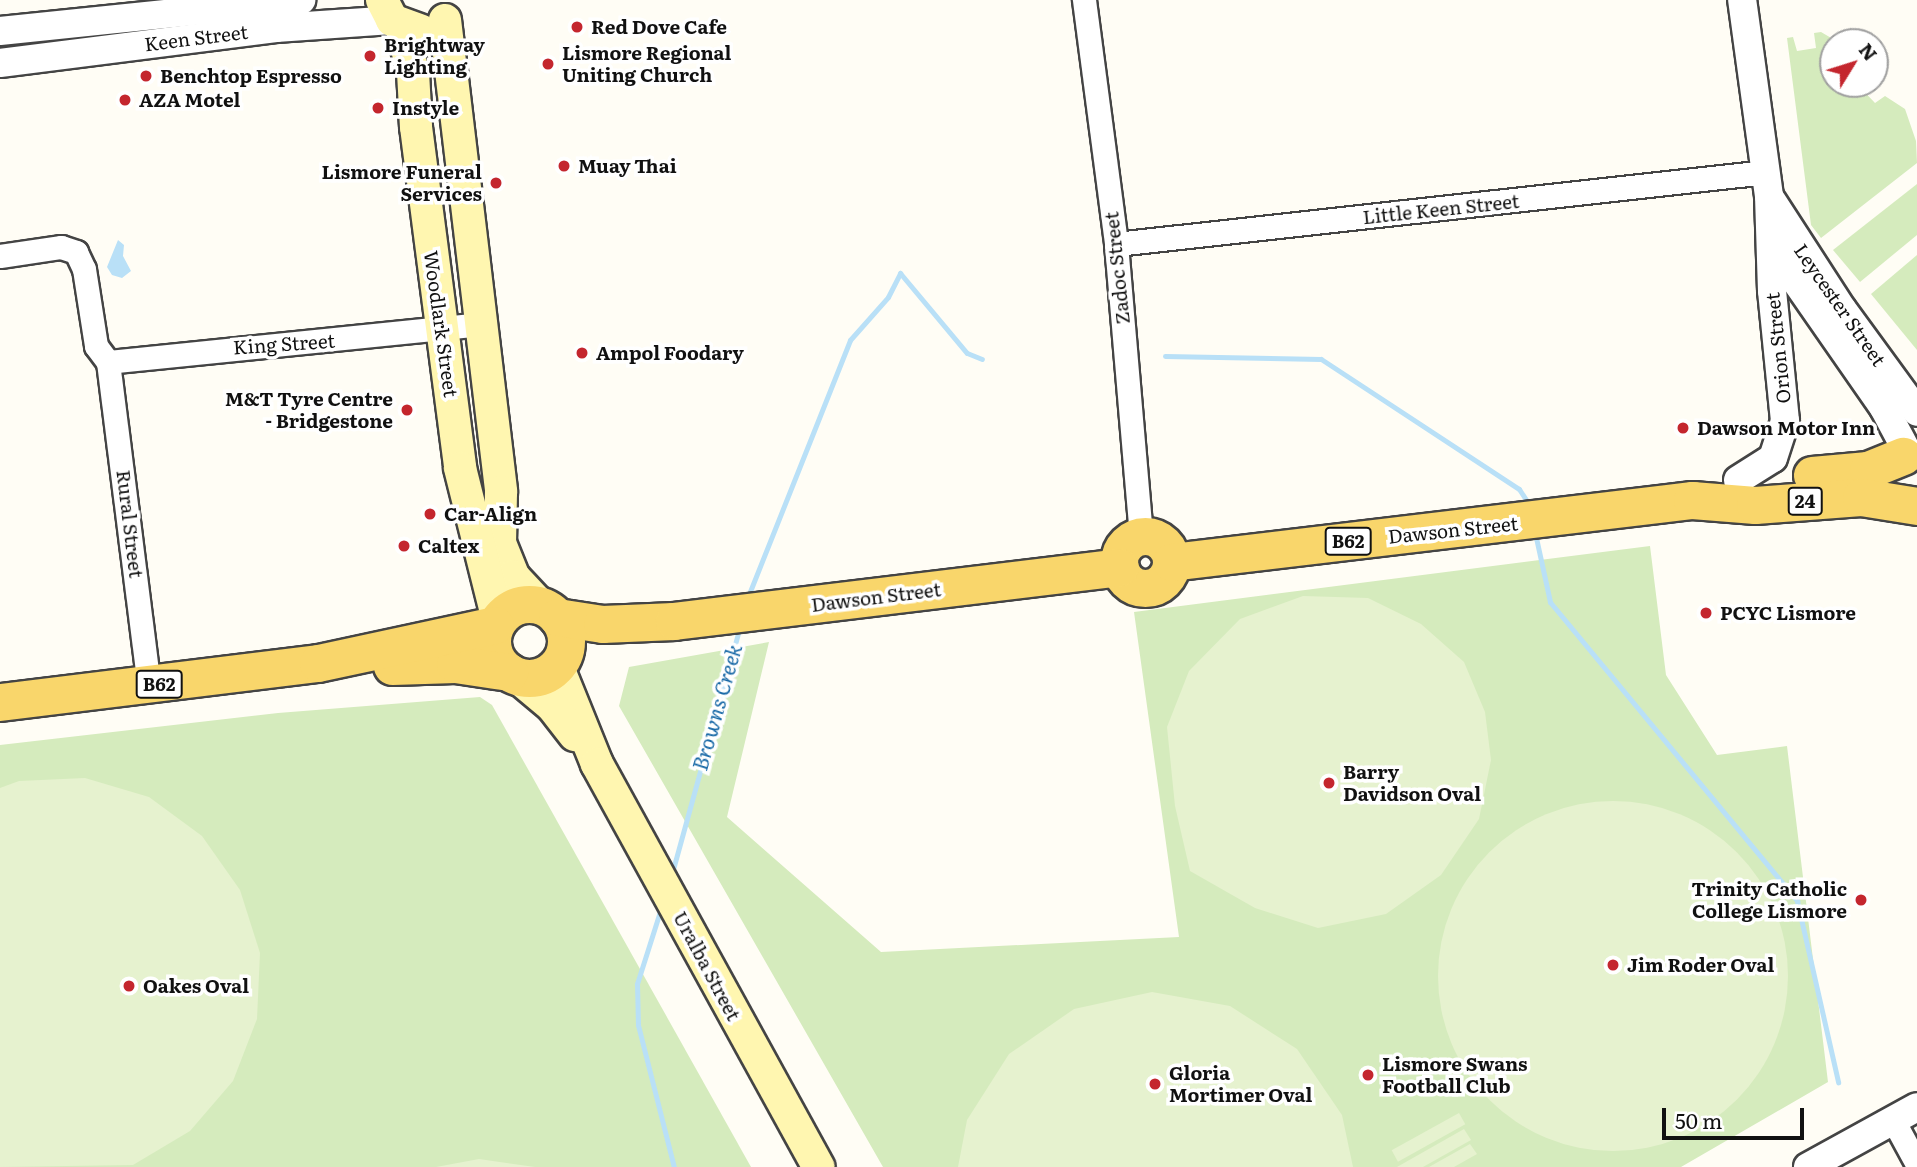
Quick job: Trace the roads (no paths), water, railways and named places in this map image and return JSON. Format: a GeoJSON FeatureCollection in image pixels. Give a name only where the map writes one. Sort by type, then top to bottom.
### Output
{"type":"FeatureCollection","features":[{"type":"Feature","properties":{"kind":"main road"},"geometry":{"type":"LineString","coordinates":[[392,15],[424,30],[450,10]]}},
{"type":"Feature","properties":{"kind":"main road","name":"Woodlark Street"},"geometry":{"type":"LineString","coordinates":[[450,10],[480,324],[501,492],[500,542],[513,576],[548,611]]}},
{"type":"Feature","properties":{"kind":"main road","name":"Woodlark Street"},"geometry":{"type":"LineString","coordinates":[[392,15],[413,72],[416,127],[460,468],[496,623]]}},
{"type":"Feature","properties":{"kind":"main road"},"geometry":{"type":"LineString","coordinates":[[1909,450],[1902,487],[1917,505]]}},
{"type":"Feature","properties":{"kind":"main road","name":"Dawson Street"},"geometry":{"type":"LineString","coordinates":[[1692,500],[1738,480],[1868,470],[1909,450]]}},
{"type":"Feature","properties":{"kind":"main road","name":"Dawson Street"},"geometry":{"type":"LineString","coordinates":[[1171,562],[1692,500],[1755,505],[1861,496],[1917,505]]}},
{"type":"Feature","properties":{"kind":"main road"},"geometry":{"type":"LineString","coordinates":[[1141,536],[1160,540],[1171,562],[1162,582],[1148,588],[1127,580],[1120,567],[1122,551],[1141,536]]}},
{"type":"Feature","properties":{"kind":"main road","name":"Dawson Street"},"geometry":{"type":"LineString","coordinates":[[548,611],[602,624],[674,621],[1120,567]]}},
{"type":"Feature","properties":{"kind":"main road","name":"B62"},"geometry":{"type":"LineString","coordinates":[[0,702],[318,663],[496,623],[512,608],[548,611]]}},
{"type":"Feature","properties":{"kind":"main road"},"geometry":{"type":"LineString","coordinates":[[548,611],[565,634],[559,663]]}},
{"type":"Feature","properties":{"kind":"main road","name":"Dawson Street"},"geometry":{"type":"LineString","coordinates":[[559,663],[674,621]]}},
{"type":"Feature","properties":{"kind":"main road"},"geometry":{"type":"LineString","coordinates":[[496,623],[495,657],[512,674]]}},
{"type":"Feature","properties":{"kind":"main road","name":"B62"},"geometry":{"type":"LineString","coordinates":[[318,663],[357,668],[454,664],[542,676],[559,663]]}},
{"type":"Feature","properties":{"kind":"main road","name":"Uralba Street"},"geometry":{"type":"LineString","coordinates":[[559,663],[597,764],[819,1167]]}},
{"type":"Feature","properties":{"kind":"main road","name":"Uralba Street"},"geometry":{"type":"LineString","coordinates":[[512,674],[552,706],[597,764]]}},
{"type":"Feature","properties":{"kind":"street","name":"Keen Street"},"geometry":{"type":"LineString","coordinates":[[0,31],[301,0]]}},
{"type":"Feature","properties":{"kind":"street","name":"Zadoc Street"},"geometry":{"type":"LineString","coordinates":[[1084,0],[1116,244],[1141,536]]}},
{"type":"Feature","properties":{"kind":"street","name":"Orion Street"},"geometry":{"type":"LineString","coordinates":[[1738,480],[1773,458],[1784,433],[1768,184],[1742,0]]}},
{"type":"Feature","properties":{"kind":"street","name":"Keen Street"},"geometry":{"type":"LineString","coordinates":[[0,63],[392,15]]}},
{"type":"Feature","properties":{"kind":"street","name":"Little Keen Street"},"geometry":{"type":"LineString","coordinates":[[1116,244],[1768,184]]}},
{"type":"Feature","properties":{"kind":"street","name":"Leycester Street"},"geometry":{"type":"LineString","coordinates":[[1768,184],[1809,261],[1917,412]]}},
{"type":"Feature","properties":{"kind":"street","name":"Orion Street"},"geometry":{"type":"LineString","coordinates":[[1772,235],[1793,277],[1884,408],[1909,450]]}},
{"type":"Feature","properties":{"kind":"street","name":"Rural Street"},"geometry":{"type":"LineString","coordinates":[[0,256],[61,247],[76,253],[84,269],[102,354],[149,685]]}},
{"type":"Feature","properties":{"kind":"street","name":"King Street"},"geometry":{"type":"LineString","coordinates":[[102,354],[480,324]]}},
{"type":"Feature","properties":{"kind":"street"},"geometry":{"type":"LineString","coordinates":[[1808,1167],[1905,1114],[1917,1164]]}},
{"type":"Feature","properties":{"kind":"water"},"geometry":{"type":"Polygon","coordinates":[[[118,240],[124,245],[123,256],[131,271],[122,278],[112,275],[107,267],[118,240]]]}},
{"type":"Feature","properties":{"kind":"waterway","name":"Browns Creek"},"geometry":{"type":"LineString","coordinates":[[747,599],[850,340],[888,297],[900,273],[967,353],[982,359]]}},
{"type":"Feature","properties":{"kind":"waterway"},"geometry":{"type":"LineString","coordinates":[[1165,356],[1321,359],[1519,489],[1530,506]]}},
{"type":"Feature","properties":{"kind":"waterway"},"geometry":{"type":"LineString","coordinates":[[1535,533],[1550,602],[1797,901],[1838,1082]]}},
{"type":"Feature","properties":{"kind":"waterway","name":"Browns Creek"},"geometry":{"type":"LineString","coordinates":[[672,873],[740,626]]}},
{"type":"Feature","properties":{"kind":"waterway","name":"Browns Creek"},"geometry":{"type":"LineString","coordinates":[[662,905],[637,984],[638,1025],[674,1167]]}},
{"type":"Feature","properties":{"kind":"place","name":"Red Dove Cafe"},"geometry":{"type":"Point","coordinates":[577,27]}},
{"type":"Feature","properties":{"kind":"place","name":"Brightway Lighting"},"geometry":{"type":"Point","coordinates":[370,56]}},
{"type":"Feature","properties":{"kind":"place","name":"Lismore Regional Uniting Church"},"geometry":{"type":"Point","coordinates":[548,64]}},
{"type":"Feature","properties":{"kind":"place","name":"Benchtop Espresso"},"geometry":{"type":"Point","coordinates":[146,76]}},
{"type":"Feature","properties":{"kind":"place","name":"AZA Motel"},"geometry":{"type":"Point","coordinates":[125,100]}},
{"type":"Feature","properties":{"kind":"place","name":"Instyle"},"geometry":{"type":"Point","coordinates":[378,108]}},
{"type":"Feature","properties":{"kind":"place","name":"Muay Thai"},"geometry":{"type":"Point","coordinates":[564,166]}},
{"type":"Feature","properties":{"kind":"place","name":"Lismore Funeral Services"},"geometry":{"type":"Point","coordinates":[496,183]}},
{"type":"Feature","properties":{"kind":"place","name":"Ampol Foodary"},"geometry":{"type":"Point","coordinates":[582,353]}},
{"type":"Feature","properties":{"kind":"place","name":"M&T Tyre Centre - Bridgestone"},"geometry":{"type":"Point","coordinates":[407,410]}},
{"type":"Feature","properties":{"kind":"place","name":"Dawson Motor Inn"},"geometry":{"type":"Point","coordinates":[1683,428]}},
{"type":"Feature","properties":{"kind":"place","name":"Car-Align"},"geometry":{"type":"Point","coordinates":[430,514]}},
{"type":"Feature","properties":{"kind":"place","name":"Caltex"},"geometry":{"type":"Point","coordinates":[404,546]}},
{"type":"Feature","properties":{"kind":"place","name":"PCYC Lismore"},"geometry":{"type":"Point","coordinates":[1706,613]}},
{"type":"Feature","properties":{"kind":"place","name":"Barry Davidson Oval"},"geometry":{"type":"Point","coordinates":[1329,783]}},
{"type":"Feature","properties":{"kind":"place","name":"Trinity Catholic College Lismore"},"geometry":{"type":"Point","coordinates":[1861,900]}},
{"type":"Feature","properties":{"kind":"place","name":"Jim Roder Oval"},"geometry":{"type":"Point","coordinates":[1613,965]}},
{"type":"Feature","properties":{"kind":"place","name":"Oakes Oval"},"geometry":{"type":"Point","coordinates":[129,986]}},
{"type":"Feature","properties":{"kind":"place","name":"Lismore Swans Football Club"},"geometry":{"type":"Point","coordinates":[1368,1075]}},
{"type":"Feature","properties":{"kind":"place","name":"Gloria Mortimer Oval"},"geometry":{"type":"Point","coordinates":[1155,1084]}}]}
